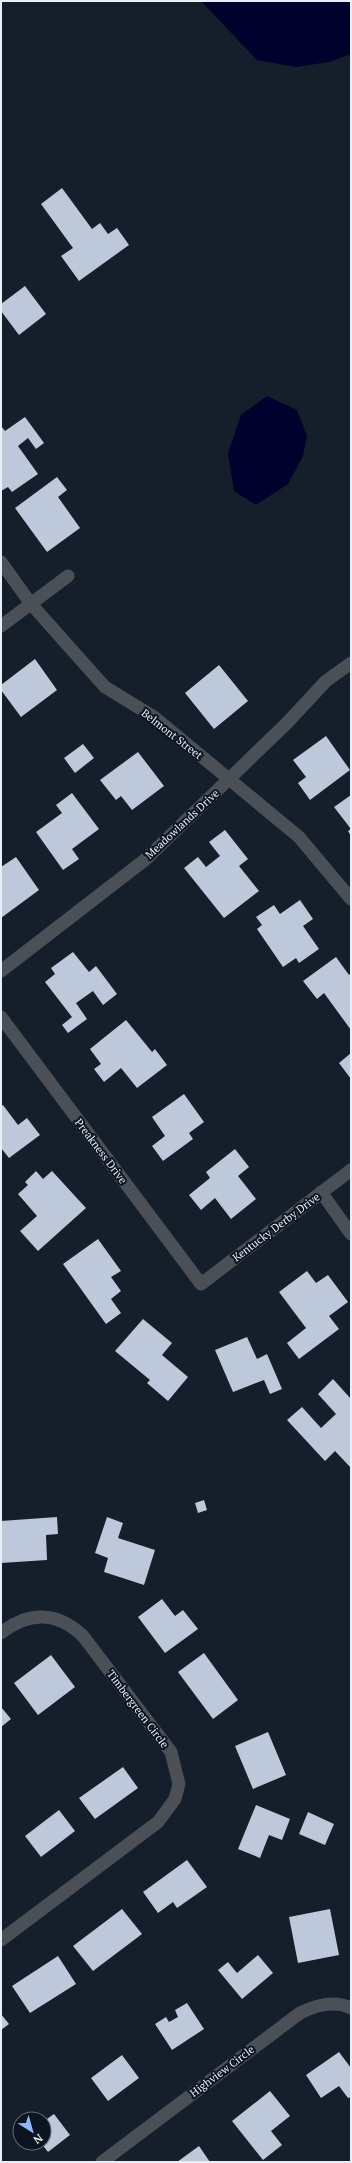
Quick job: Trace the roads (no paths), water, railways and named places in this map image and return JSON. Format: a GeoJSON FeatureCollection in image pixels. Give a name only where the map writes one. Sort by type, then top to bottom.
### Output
{"type":"FeatureCollection","features":[{"type":"Feature","properties":{"kind":"street","name":"Belmont Street"},"geometry":{"type":"LineString","coordinates":[[1,562],[31,604],[105,686],[154,717],[299,837],[351,899]]}},
{"type":"Feature","properties":{"kind":"street"},"geometry":{"type":"LineString","coordinates":[[1,626],[68,576]]}},
{"type":"Feature","properties":{"kind":"street","name":"Meadowlands Drive"},"geometry":{"type":"LineString","coordinates":[[1,971],[146,859],[287,723],[326,681],[351,662]]}},
{"type":"Feature","properties":{"kind":"street","name":"Preakness Drive"},"geometry":{"type":"LineString","coordinates":[[1,1017],[200,1284]]}},
{"type":"Feature","properties":{"kind":"street","name":"Kentucky Derby Drive"},"geometry":{"type":"LineString","coordinates":[[200,1284],[351,1170]]}},
{"type":"Feature","properties":{"kind":"street"},"geometry":{"type":"LineString","coordinates":[[320,1192],[351,1234]]}},
{"type":"Feature","properties":{"kind":"street","name":"Timbergreen Circle"},"geometry":{"type":"LineString","coordinates":[[1,1633],[14,1623],[28,1618],[43,1617],[60,1619],[74,1627],[83,1636],[171,1752],[179,1784],[175,1799],[158,1822],[1,1940]]}},
{"type":"Feature","properties":{"kind":"street","name":"Highview Circle"},"geometry":{"type":"LineString","coordinates":[[102,2162],[300,2013],[313,2006],[329,2003],[351,2008]]}},
{"type":"Feature","properties":{"kind":"water"},"geometry":{"type":"Polygon","coordinates":[[[201,1],[351,1],[351,54],[329,62],[296,67],[257,60],[201,1]]]}},
{"type":"Feature","properties":{"kind":"water"},"geometry":{"type":"Polygon","coordinates":[[[267,396],[297,410],[307,436],[303,456],[288,484],[256,505],[234,491],[228,453],[241,415],[267,396]]]}}]}
